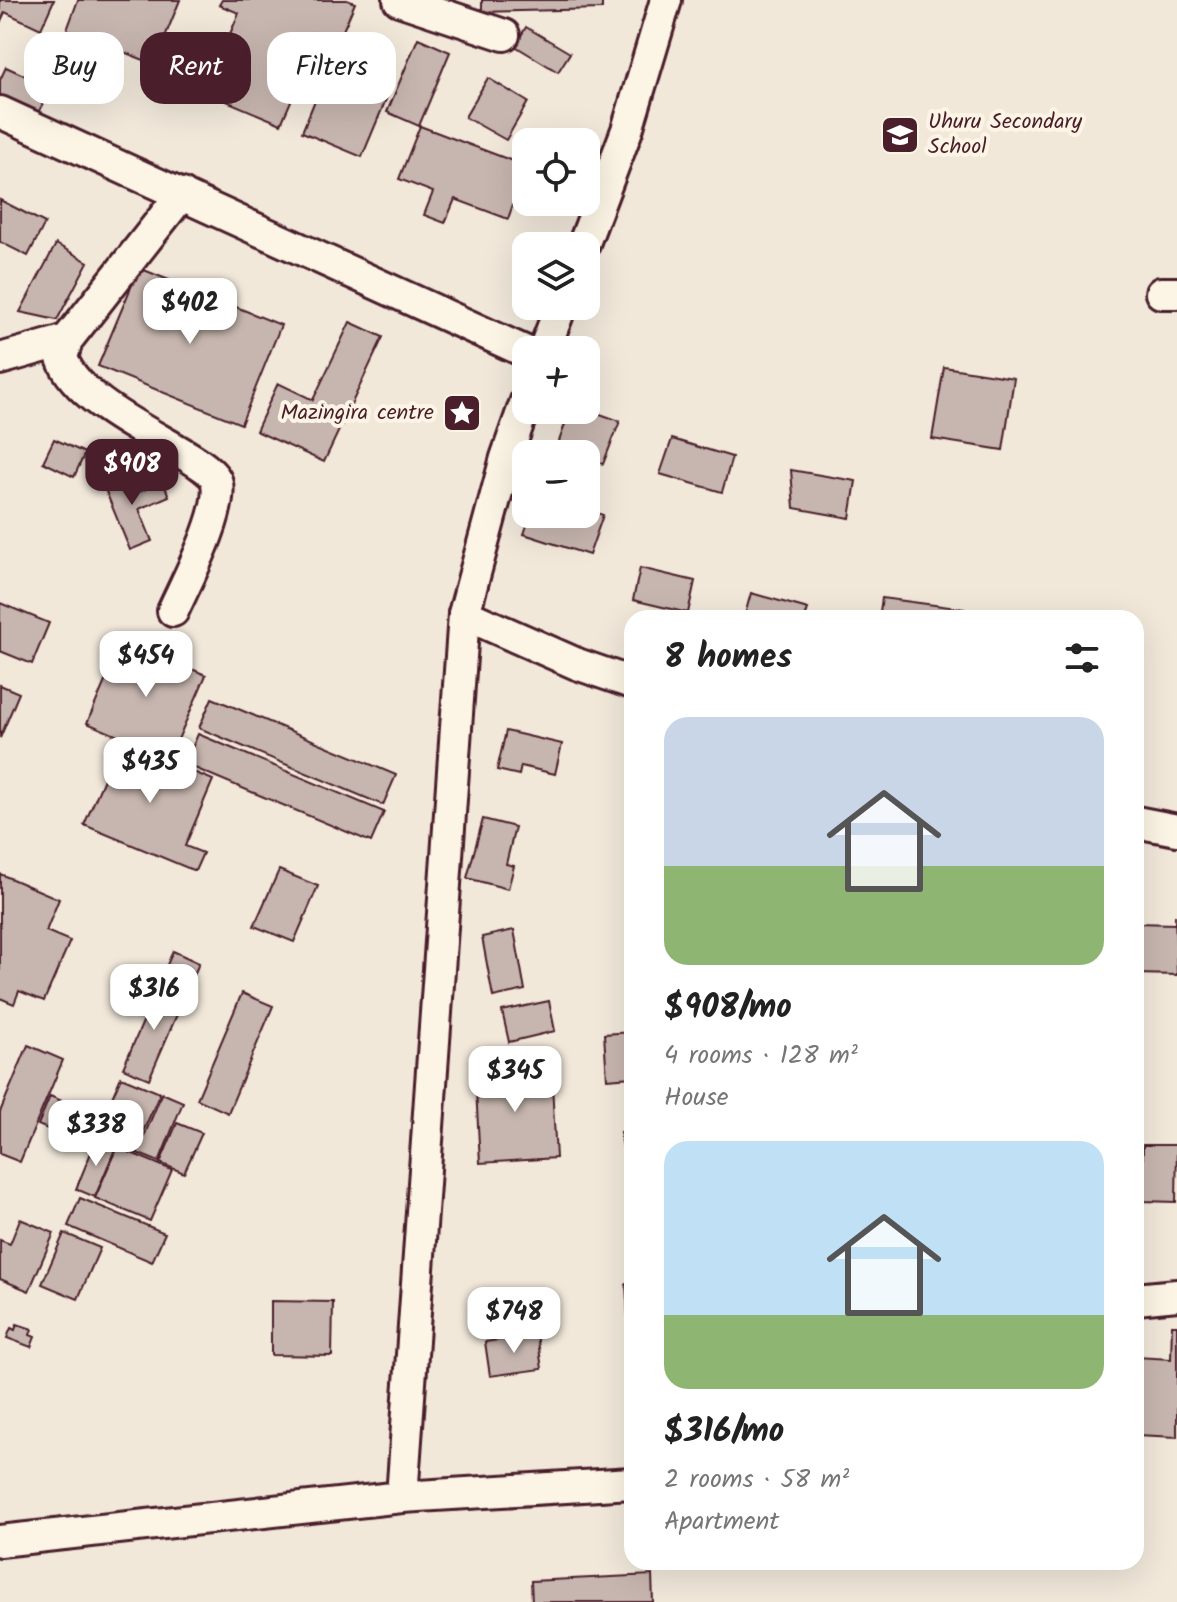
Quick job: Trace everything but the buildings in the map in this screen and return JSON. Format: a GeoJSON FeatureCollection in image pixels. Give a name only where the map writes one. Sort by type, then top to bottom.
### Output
{"type":"FeatureCollection","features":[{"type":"Feature","properties":{"kind":"street"},"geometry":{"type":"LineString","coordinates":[[399,0],[504,35]]}},
{"type":"Feature","properties":{"kind":"street"},"geometry":{"type":"LineString","coordinates":[[588,232],[627,130],[666,0]]}},
{"type":"Feature","properties":{"kind":"street"},"geometry":{"type":"LineString","coordinates":[[0,112],[512,346]]}},
{"type":"Feature","properties":{"kind":"street"},"geometry":{"type":"LineString","coordinates":[[173,611],[211,523],[218,495],[215,477],[205,466],[129,424],[76,384],[62,358],[67,340],[182,194]]}},
{"type":"Feature","properties":{"kind":"street"},"geometry":{"type":"LineString","coordinates":[[0,359],[67,340]]}},
{"type":"Feature","properties":{"kind":"street"},"geometry":{"type":"LineString","coordinates":[[402,1497],[464,614],[518,424]]}},
{"type":"Feature","properties":{"kind":"street"},"geometry":{"type":"LineString","coordinates":[[464,614],[577,664],[624,680]]}},
{"type":"Feature","properties":{"kind":"street"},"geometry":{"type":"LineString","coordinates":[[1144,824],[1177,830]]}},
{"type":"Feature","properties":{"kind":"street"},"geometry":{"type":"LineString","coordinates":[[1144,1298],[1177,1295]]}},
{"type":"Feature","properties":{"kind":"street"},"geometry":{"type":"LineString","coordinates":[[0,1541],[402,1497],[624,1483]]}},
{"type":"Feature","properties":{"kind":"place","name":"Uhuru Secondary School"},"geometry":{"type":"Point","coordinates":[900,135]}},
{"type":"Feature","properties":{"kind":"place","name":"Mazingira centre"},"geometry":{"type":"Point","coordinates":[462,413]}}]}
